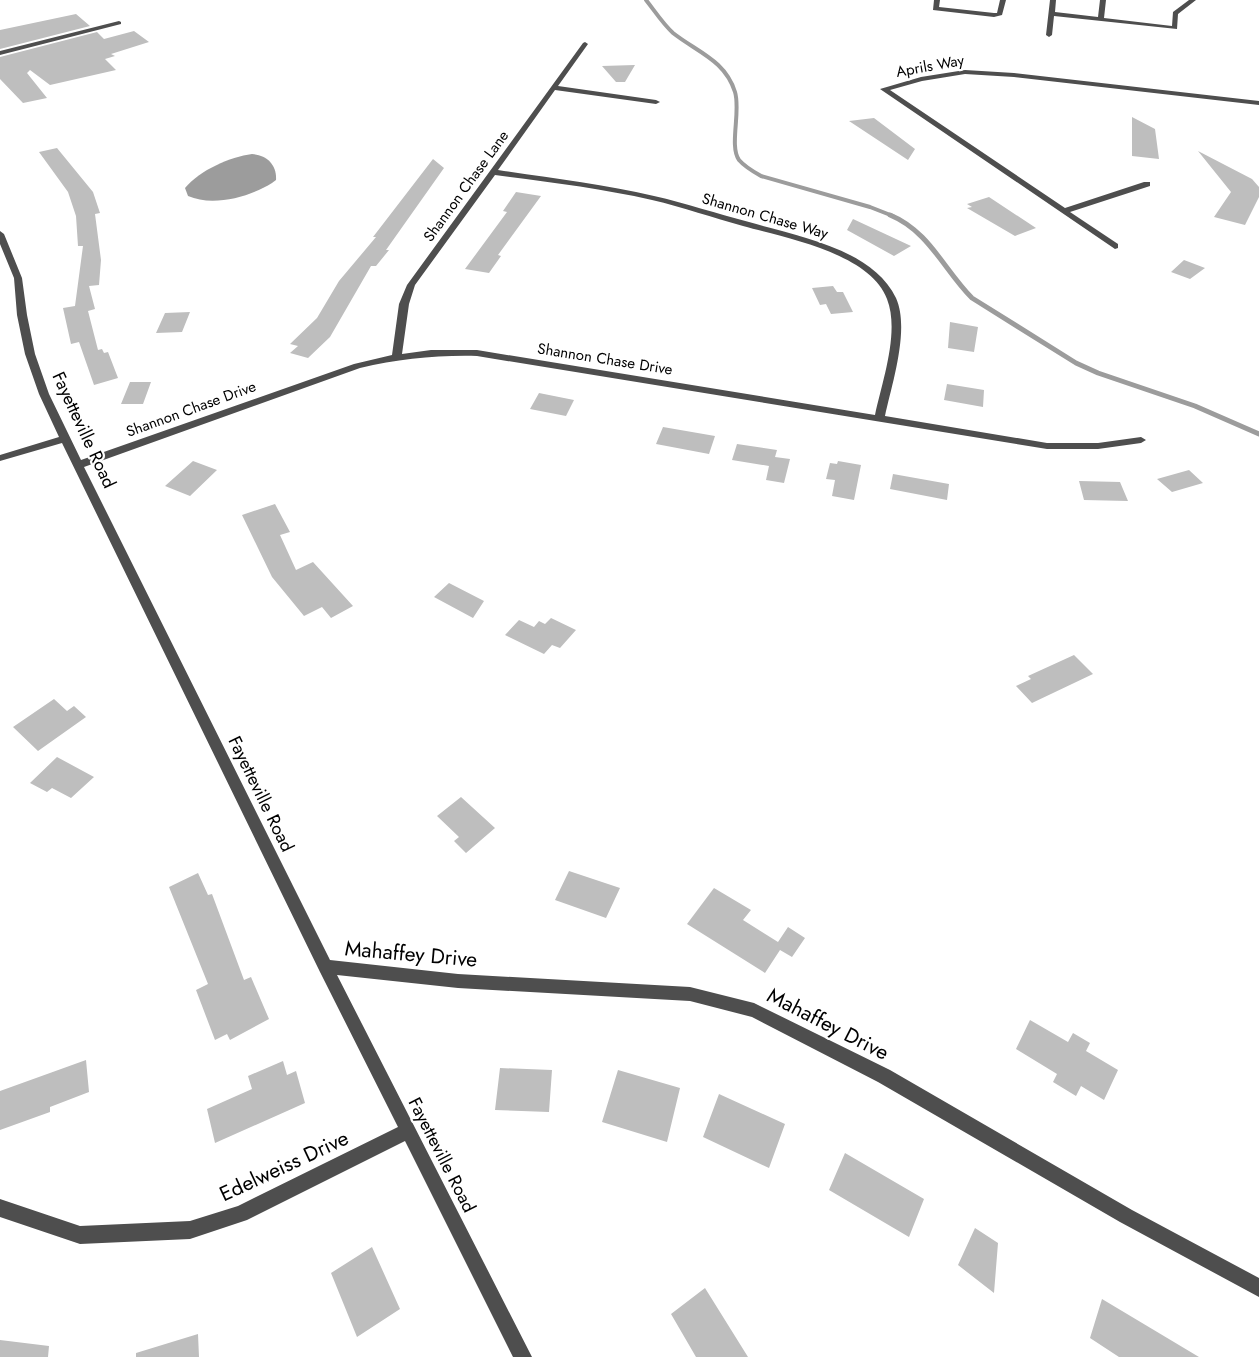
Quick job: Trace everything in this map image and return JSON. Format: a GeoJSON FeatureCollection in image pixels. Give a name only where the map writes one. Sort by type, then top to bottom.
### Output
{"type":"FeatureCollection","features":[{"type":"Feature","properties":{"kind":"street"},"geometry":{"type":"LineString","coordinates":[[937,0],[935,9],[994,15],[1000,14],[1003,0]]}},
{"type":"Feature","properties":{"kind":"street"},"geometry":{"type":"LineString","coordinates":[[1048,35],[1053,0]]}},
{"type":"Feature","properties":{"kind":"street"},"geometry":{"type":"LineString","coordinates":[[1101,20],[1103,0]]}},
{"type":"Feature","properties":{"kind":"street"},"geometry":{"type":"LineString","coordinates":[[1051,14],[1175,28],[1175,13],[1193,0]]}},
{"type":"Feature","properties":{"kind":"street"},"geometry":{"type":"LineString","coordinates":[[0,53],[119,23]]}},
{"type":"Feature","properties":{"kind":"street","name":"Shannon Chase Lane"},"geometry":{"type":"LineString","coordinates":[[397,355],[404,304],[411,285],[585,44]]}},
{"type":"Feature","properties":{"kind":"street","name":"Aprils Way"},"geometry":{"type":"LineString","coordinates":[[1115,246],[884,89],[922,79],[965,72],[1024,76],[1259,103]]}},
{"type":"Feature","properties":{"kind":"street"},"geometry":{"type":"LineString","coordinates":[[555,88],[656,102]]}},
{"type":"Feature","properties":{"kind":"street","name":"Shannon Chase Way"},"geometry":{"type":"LineString","coordinates":[[493,172],[641,195],[813,244],[849,258],[880,282],[891,297],[896,311],[897,330],[879,419]]}},
{"type":"Feature","properties":{"kind":"street"},"geometry":{"type":"LineString","coordinates":[[1065,211],[1147,184]]}},
{"type":"Feature","properties":{"kind":"street","name":"Fayetteville Road"},"geometry":{"type":"LineString","coordinates":[[0,234],[18,278],[22,315],[30,354],[44,394],[326,967],[523,1357]]}},
{"type":"Feature","properties":{"kind":"street","name":"Shannon Chase Drive"},"geometry":{"type":"LineString","coordinates":[[78,465],[357,366],[397,355],[437,351],[477,353],[1047,446],[1098,446],[1141,440]]}},
{"type":"Feature","properties":{"kind":"street"},"geometry":{"type":"LineString","coordinates":[[0,458],[65,439]]}},
{"type":"Feature","properties":{"kind":"street","name":"Mahaffey Drive"},"geometry":{"type":"LineString","coordinates":[[326,967],[458,981],[690,994],[754,1010],[884,1076],[1126,1216],[1259,1288]]}},
{"type":"Feature","properties":{"kind":"street","name":"Edelweiss Drive"},"geometry":{"type":"LineString","coordinates":[[0,1208],[80,1235],[190,1230],[241,1214],[408,1131]]}},
{"type":"Feature","properties":{"kind":"shaded area"},"geometry":{"type":"Polygon","coordinates":[[[252,154],[262,156],[273,165],[276,180],[263,188],[231,199],[208,201],[188,196],[185,188],[191,181],[207,170],[225,161],[252,154]]]}},
{"type":"Feature","properties":{"kind":"building"},"geometry":{"type":"Polygon","coordinates":[[[76,14],[90,26],[0,49],[0,30],[76,14]]]}},
{"type":"Feature","properties":{"kind":"building"},"geometry":{"type":"Polygon","coordinates":[[[134,31],[149,42],[111,54],[115,56],[105,59],[116,70],[50,85],[30,70],[27,73],[47,98],[23,103],[0,79],[0,57],[97,32],[104,39],[134,31]]]}},
{"type":"Feature","properties":{"kind":"building"},"geometry":{"type":"Polygon","coordinates":[[[635,65],[625,82],[616,82],[602,66],[635,65]]]}},
{"type":"Feature","properties":{"kind":"building"},"geometry":{"type":"Polygon","coordinates":[[[1132,117],[1155,129],[1159,159],[1132,156],[1132,117]]]}},
{"type":"Feature","properties":{"kind":"building"},"geometry":{"type":"Polygon","coordinates":[[[874,118],[915,149],[908,160],[849,121],[874,118]]]}},
{"type":"Feature","properties":{"kind":"building"},"geometry":{"type":"Polygon","coordinates":[[[57,148],[93,192],[100,213],[95,214],[101,260],[99,285],[89,286],[95,309],[88,311],[98,350],[102,349],[104,353],[108,352],[118,378],[94,385],[79,342],[71,344],[63,308],[75,306],[83,246],[78,246],[76,216],[68,192],[39,152],[57,148]]]}},
{"type":"Feature","properties":{"kind":"building"},"geometry":{"type":"Polygon","coordinates":[[[1198,151],[1252,179],[1259,187],[1259,197],[1245,225],[1214,217],[1231,192],[1198,151]]]}},
{"type":"Feature","properties":{"kind":"building"},"geometry":{"type":"Polygon","coordinates":[[[433,159],[444,168],[386,250],[389,250],[376,266],[371,266],[330,337],[308,358],[290,353],[298,346],[290,344],[317,318],[339,281],[376,237],[373,237],[433,159]]]}},
{"type":"Feature","properties":{"kind":"building"},"geometry":{"type":"Polygon","coordinates":[[[516,192],[541,196],[498,255],[501,256],[489,273],[465,269],[507,212],[503,211],[516,192]]]}},
{"type":"Feature","properties":{"kind":"building"},"geometry":{"type":"Polygon","coordinates":[[[989,197],[1036,228],[1015,236],[967,208],[972,207],[967,204],[989,197]]]}},
{"type":"Feature","properties":{"kind":"building"},"geometry":{"type":"Polygon","coordinates":[[[853,219],[911,246],[894,256],[847,230],[853,219]]]}},
{"type":"Feature","properties":{"kind":"building"},"geometry":{"type":"Polygon","coordinates":[[[1184,260],[1205,268],[1190,279],[1171,272],[1184,260]]]}},
{"type":"Feature","properties":{"kind":"building"},"geometry":{"type":"Polygon","coordinates":[[[833,286],[837,292],[843,292],[853,312],[831,314],[826,304],[820,305],[812,288],[833,286]]]}},
{"type":"Feature","properties":{"kind":"building"},"geometry":{"type":"Polygon","coordinates":[[[190,312],[182,332],[156,333],[165,313],[190,312]]]}},
{"type":"Feature","properties":{"kind":"building"},"geometry":{"type":"Polygon","coordinates":[[[950,322],[978,327],[974,352],[948,348],[950,322]]]}},
{"type":"Feature","properties":{"kind":"building"},"geometry":{"type":"Polygon","coordinates":[[[130,382],[151,382],[143,404],[121,404],[130,382]]]}},
{"type":"Feature","properties":{"kind":"building"},"geometry":{"type":"Polygon","coordinates":[[[947,384],[984,390],[983,407],[944,400],[947,384]]]}},
{"type":"Feature","properties":{"kind":"building"},"geometry":{"type":"Polygon","coordinates":[[[539,393],[574,400],[566,416],[530,409],[539,393]]]}},
{"type":"Feature","properties":{"kind":"building"},"geometry":{"type":"Polygon","coordinates":[[[663,427],[715,436],[709,454],[656,444],[663,427]]]}},
{"type":"Feature","properties":{"kind":"building"},"geometry":{"type":"Polygon","coordinates":[[[737,444],[777,450],[775,457],[790,459],[784,483],[766,480],[769,466],[732,460],[737,444]]]}},
{"type":"Feature","properties":{"kind":"building"},"geometry":{"type":"Polygon","coordinates":[[[193,461],[217,470],[190,496],[165,486],[193,461]]]}},
{"type":"Feature","properties":{"kind":"building"},"geometry":{"type":"Polygon","coordinates":[[[838,461],[861,465],[854,500],[832,496],[835,480],[826,479],[830,463],[837,464],[838,461]]]}},
{"type":"Feature","properties":{"kind":"building"},"geometry":{"type":"Polygon","coordinates":[[[1189,470],[1203,483],[1172,492],[1157,479],[1189,470]]]}},
{"type":"Feature","properties":{"kind":"building"},"geometry":{"type":"Polygon","coordinates":[[[893,474],[949,484],[947,500],[890,489],[893,474]]]}},
{"type":"Feature","properties":{"kind":"building"},"geometry":{"type":"Polygon","coordinates":[[[1079,481],[1120,482],[1128,501],[1084,500],[1079,481]]]}},
{"type":"Feature","properties":{"kind":"building"},"geometry":{"type":"Polygon","coordinates":[[[275,504],[290,532],[280,535],[296,570],[313,562],[353,606],[331,618],[322,607],[304,616],[272,577],[242,515],[275,504]]]}},
{"type":"Feature","properties":{"kind":"building"},"geometry":{"type":"Polygon","coordinates":[[[449,583],[484,601],[473,618],[434,597],[449,583]]]}},
{"type":"Feature","properties":{"kind":"building"},"geometry":{"type":"Polygon","coordinates":[[[551,618],[576,630],[560,648],[552,645],[544,654],[505,635],[519,620],[534,627],[539,621],[545,624],[551,618]]]}},
{"type":"Feature","properties":{"kind":"building"},"geometry":{"type":"Polygon","coordinates":[[[1074,655],[1093,674],[1032,703],[1016,686],[1031,679],[1028,676],[1074,655]]]}},
{"type":"Feature","properties":{"kind":"building"},"geometry":{"type":"Polygon","coordinates":[[[54,699],[67,711],[74,706],[86,717],[38,751],[13,727],[54,699]]]}},
{"type":"Feature","properties":{"kind":"building"},"geometry":{"type":"Polygon","coordinates":[[[57,757],[94,777],[71,798],[52,788],[47,792],[30,783],[57,757]]]}},
{"type":"Feature","properties":{"kind":"building"},"geometry":{"type":"Polygon","coordinates":[[[461,797],[495,828],[466,853],[454,841],[459,837],[437,816],[461,797]]]}},
{"type":"Feature","properties":{"kind":"building"},"geometry":{"type":"Polygon","coordinates":[[[569,871],[620,888],[606,918],[555,900],[569,871]]]}},
{"type":"Feature","properties":{"kind":"building"},"geometry":{"type":"Polygon","coordinates":[[[198,873],[208,895],[212,894],[244,980],[251,977],[269,1019],[230,1040],[227,1034],[215,1040],[196,990],[208,984],[169,887],[198,873]]]}},
{"type":"Feature","properties":{"kind":"building"},"geometry":{"type":"Polygon","coordinates":[[[714,888],[751,910],[743,920],[778,942],[788,927],[805,938],[792,957],[780,950],[765,973],[687,924],[714,888]]]}},
{"type":"Feature","properties":{"kind":"building"},"geometry":{"type":"Polygon","coordinates":[[[1030,1020],[1068,1042],[1073,1033],[1090,1043],[1086,1051],[1118,1070],[1104,1100],[1081,1086],[1076,1096],[1053,1082],[1057,1074],[1016,1049],[1030,1020]]]}},
{"type":"Feature","properties":{"kind":"building"},"geometry":{"type":"Polygon","coordinates":[[[86,1060],[89,1092],[50,1107],[50,1112],[0,1130],[0,1091],[86,1060]]]}},
{"type":"Feature","properties":{"kind":"building"},"geometry":{"type":"Polygon","coordinates":[[[283,1061],[287,1075],[296,1071],[305,1103],[215,1143],[207,1109],[252,1089],[248,1076],[283,1061]]]}},
{"type":"Feature","properties":{"kind":"building"},"geometry":{"type":"Polygon","coordinates":[[[500,1068],[552,1070],[549,1112],[495,1110],[500,1068]]]}},
{"type":"Feature","properties":{"kind":"building"},"geometry":{"type":"Polygon","coordinates":[[[618,1070],[680,1088],[667,1142],[602,1122],[618,1070]]]}},
{"type":"Feature","properties":{"kind":"building"},"geometry":{"type":"Polygon","coordinates":[[[719,1094],[785,1124],[769,1168],[703,1137],[719,1094]]]}},
{"type":"Feature","properties":{"kind":"building"},"geometry":{"type":"Polygon","coordinates":[[[845,1153],[924,1199],[909,1237],[829,1190],[845,1153]]]}},
{"type":"Feature","properties":{"kind":"building"},"geometry":{"type":"Polygon","coordinates":[[[975,1228],[998,1243],[994,1293],[958,1265],[975,1228]]]}},
{"type":"Feature","properties":{"kind":"building"},"geometry":{"type":"Polygon","coordinates":[[[372,1247],[400,1309],[357,1337],[331,1273],[372,1247]]]}},
{"type":"Feature","properties":{"kind":"building"},"geometry":{"type":"Polygon","coordinates":[[[705,1288],[748,1357],[696,1357],[671,1314],[705,1288]]]}},
{"type":"Feature","properties":{"kind":"building"},"geometry":{"type":"Polygon","coordinates":[[[1102,1299],[1199,1357],[1119,1357],[1090,1338],[1102,1299]]]}},
{"type":"Feature","properties":{"kind":"building"},"geometry":{"type":"Polygon","coordinates":[[[198,1334],[199,1357],[136,1357],[136,1353],[198,1334]]]}},
{"type":"Feature","properties":{"kind":"building"},"geometry":{"type":"Polygon","coordinates":[[[0,1340],[49,1346],[48,1357],[0,1357],[0,1340]]]}},
{"type":"Feature","properties":{"kind":"waterway"},"geometry":{"type":"LineString","coordinates":[[646,0],[673,33],[717,64],[730,81],[735,92],[737,109],[736,154],[744,165],[761,176],[870,207],[893,216]]}},
{"type":"Feature","properties":{"kind":"waterway"},"geometry":{"type":"LineString","coordinates":[[890,215],[904,222],[926,241],[972,298],[1076,363],[1098,373],[1195,406],[1259,434]]}}]}
